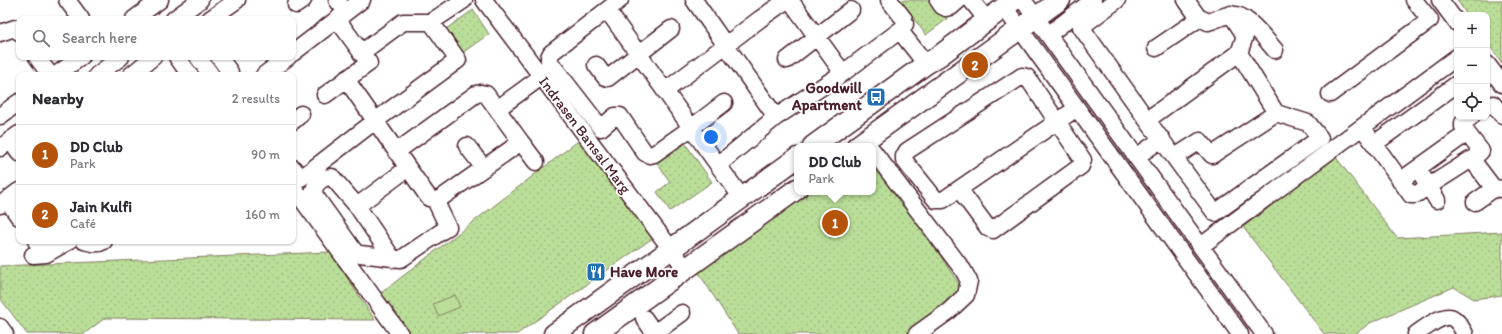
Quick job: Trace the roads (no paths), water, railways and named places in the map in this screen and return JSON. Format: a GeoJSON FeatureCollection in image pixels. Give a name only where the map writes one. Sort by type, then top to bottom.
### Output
{"type":"FeatureCollection","features":[{"type":"Feature","properties":{"kind":"main road"},"geometry":{"type":"LineString","coordinates":[[870,143],[1060,0]]}},
{"type":"Feature","properties":{"kind":"main road"},"geometry":{"type":"LineString","coordinates":[[817,143],[1009,4]]}},
{"type":"Feature","properties":{"kind":"main road"},"geometry":{"type":"LineString","coordinates":[[554,334],[794,160]]}},
{"type":"Feature","properties":{"kind":"main road"},"geometry":{"type":"LineString","coordinates":[[595,334],[794,191]]}},
{"type":"Feature","properties":{"kind":"street"},"geometry":{"type":"LineString","coordinates":[[67,0],[79,16]]}},
{"type":"Feature","properties":{"kind":"street"},"geometry":{"type":"LineString","coordinates":[[138,16],[160,0]]}},
{"type":"Feature","properties":{"kind":"street"},"geometry":{"type":"LineString","coordinates":[[214,16],[237,0]]}},
{"type":"Feature","properties":{"kind":"street"},"geometry":{"type":"LineString","coordinates":[[296,50],[338,8],[362,0]]}},
{"type":"Feature","properties":{"kind":"street"},"geometry":{"type":"LineString","coordinates":[[361,53],[403,22],[431,22],[464,0]]}},
{"type":"Feature","properties":{"kind":"street","name":"Indrasen Bansal Marg"},"geometry":{"type":"LineString","coordinates":[[484,0],[686,269]]}},
{"type":"Feature","properties":{"kind":"street"},"geometry":{"type":"LineString","coordinates":[[620,0],[551,53],[549,57],[549,61],[600,128],[615,116],[620,116],[646,153],[650,155],[654,154],[724,103]]}},
{"type":"Feature","properties":{"kind":"street"},"geometry":{"type":"LineString","coordinates":[[694,0],[776,117]]}},
{"type":"Feature","properties":{"kind":"street"},"geometry":{"type":"LineString","coordinates":[[665,91],[725,45],[789,0],[843,73]]}},
{"type":"Feature","properties":{"kind":"street"},"geometry":{"type":"LineString","coordinates":[[718,166],[776,117],[843,73],[900,31],[905,24],[904,19],[889,0]]}},
{"type":"Feature","properties":{"kind":"street"},"geometry":{"type":"LineString","coordinates":[[938,0],[942,6],[946,8],[959,0]]}},
{"type":"Feature","properties":{"kind":"street"},"geometry":{"type":"LineString","coordinates":[[971,0],[987,20]]}},
{"type":"Feature","properties":{"kind":"street"},"geometry":{"type":"LineString","coordinates":[[1024,0],[1264,334]]}},
{"type":"Feature","properties":{"kind":"street"},"geometry":{"type":"LineString","coordinates":[[1048,35],[1093,0]]}},
{"type":"Feature","properties":{"kind":"street"},"geometry":{"type":"LineString","coordinates":[[1117,0],[1081,27],[1215,213],[1320,138],[1308,123],[1276,113],[1239,54]]}},
{"type":"Feature","properties":{"kind":"street"},"geometry":{"type":"LineString","coordinates":[[1186,0],[1200,18],[1208,22],[1230,14],[1241,15],[1249,21],[1275,50]]}},
{"type":"Feature","properties":{"kind":"street"},"geometry":{"type":"LineString","coordinates":[[1330,94],[1430,20],[1414,0]]}},
{"type":"Feature","properties":{"kind":"street"},"geometry":{"type":"LineString","coordinates":[[1440,0],[1454,19]]}},
{"type":"Feature","properties":{"kind":"street"},"geometry":{"type":"LineString","coordinates":[[178,16],[198,1],[205,16]]}},
{"type":"Feature","properties":{"kind":"street"},"geometry":{"type":"LineString","coordinates":[[1009,4],[1020,29],[1077,108],[1232,331]]}},
{"type":"Feature","properties":{"kind":"street"},"geometry":{"type":"LineString","coordinates":[[325,95],[368,63],[361,53],[338,8]]}},
{"type":"Feature","properties":{"kind":"street"},"geometry":{"type":"LineString","coordinates":[[607,10],[742,198]]}},
{"type":"Feature","properties":{"kind":"street"},"geometry":{"type":"LineString","coordinates":[[787,60],[851,10]]}},
{"type":"Feature","properties":{"kind":"street"},"geometry":{"type":"LineString","coordinates":[[1147,120],[1239,54],[1245,36],[1230,14]]}},
{"type":"Feature","properties":{"kind":"street"},"geometry":{"type":"LineString","coordinates":[[1156,48],[1200,18]]}},
{"type":"Feature","properties":{"kind":"street"},"geometry":{"type":"LineString","coordinates":[[296,172],[301,178],[458,60],[431,22]]}},
{"type":"Feature","properties":{"kind":"street"},"geometry":{"type":"LineString","coordinates":[[0,33],[11,29],[16,29]]}},
{"type":"Feature","properties":{"kind":"street"},"geometry":{"type":"LineString","coordinates":[[596,65],[605,77],[608,78],[671,29]]}},
{"type":"Feature","properties":{"kind":"street"},"geometry":{"type":"LineString","coordinates":[[900,31],[926,64]]}},
{"type":"Feature","properties":{"kind":"street"},"geometry":{"type":"LineString","coordinates":[[1201,246],[1454,59]]}},
{"type":"Feature","properties":{"kind":"street"},"geometry":{"type":"LineString","coordinates":[[39,60],[48,72]]}},
{"type":"Feature","properties":{"kind":"street"},"geometry":{"type":"LineString","coordinates":[[60,72],[77,60]]}},
{"type":"Feature","properties":{"kind":"street"},"geometry":{"type":"LineString","coordinates":[[100,72],[113,60]]}},
{"type":"Feature","properties":{"kind":"street"},"geometry":{"type":"LineString","coordinates":[[135,72],[149,60]]}},
{"type":"Feature","properties":{"kind":"street"},"geometry":{"type":"LineString","coordinates":[[200,60],[209,72]]}},
{"type":"Feature","properties":{"kind":"street"},"geometry":{"type":"LineString","coordinates":[[221,60],[230,72]]}},
{"type":"Feature","properties":{"kind":"street"},"geometry":{"type":"LineString","coordinates":[[268,72],[284,60]]}},
{"type":"Feature","properties":{"kind":"street"},"geometry":{"type":"LineString","coordinates":[[1490,68],[1502,84]]}},
{"type":"Feature","properties":{"kind":"street"},"geometry":{"type":"LineString","coordinates":[[959,189],[988,228],[995,228],[1081,166],[1083,163],[1083,160],[1057,122],[1027,77],[1022,76],[907,151],[904,156],[904,160],[936,200],[943,200],[959,189],[1057,122],[1077,108]]}},
{"type":"Feature","properties":{"kind":"street"},"geometry":{"type":"LineString","coordinates":[[497,109],[541,77]]}},
{"type":"Feature","properties":{"kind":"street"},"geometry":{"type":"LineString","coordinates":[[346,79],[429,198],[435,200],[441,198],[521,142]]}},
{"type":"Feature","properties":{"kind":"street"},"geometry":{"type":"LineString","coordinates":[[1374,144],[1454,86]]}},
{"type":"Feature","properties":{"kind":"street"},"geometry":{"type":"LineString","coordinates":[[396,152],[476,94],[481,93],[486,94],[536,162]]}},
{"type":"Feature","properties":{"kind":"street"},"geometry":{"type":"LineString","coordinates":[[0,116],[16,104]]}},
{"type":"Feature","properties":{"kind":"street"},"geometry":{"type":"LineString","coordinates":[[1490,105],[1493,104],[1502,115]]}},
{"type":"Feature","properties":{"kind":"street"},"geometry":{"type":"LineString","coordinates":[[1175,157],[1200,141],[1212,155],[1276,113]]}},
{"type":"Feature","properties":{"kind":"street"},"geometry":{"type":"LineString","coordinates":[[1362,127],[1400,181],[1411,195],[1415,195],[1472,160],[1481,151],[1463,127],[1463,123],[1467,120]]}},
{"type":"Feature","properties":{"kind":"street"},"geometry":{"type":"LineString","coordinates":[[1400,181],[1467,133]]}},
{"type":"Feature","properties":{"kind":"street"},"geometry":{"type":"LineString","coordinates":[[1136,157],[1162,139]]}},
{"type":"Feature","properties":{"kind":"street"},"geometry":{"type":"LineString","coordinates":[[467,146],[484,168]]}},
{"type":"Feature","properties":{"kind":"street"},"geometry":{"type":"LineString","coordinates":[[876,159],[963,270],[969,281],[966,295],[948,311],[917,334]]}},
{"type":"Feature","properties":{"kind":"street"},"geometry":{"type":"LineString","coordinates":[[1472,160],[1492,186],[1498,188]]}},
{"type":"Feature","properties":{"kind":"street"},"geometry":{"type":"LineString","coordinates":[[357,206],[408,168]]}},
{"type":"Feature","properties":{"kind":"street"},"geometry":{"type":"LineString","coordinates":[[1418,168],[1437,200]]}},
{"type":"Feature","properties":{"kind":"street"},"geometry":{"type":"LineString","coordinates":[[393,258],[357,206],[332,177],[326,177],[320,180],[314,187],[312,193],[355,252],[360,254],[401,259],[448,227],[435,200]]}},
{"type":"Feature","properties":{"kind":"street"},"geometry":{"type":"LineString","coordinates":[[1475,202],[1498,188]]}},
{"type":"Feature","properties":{"kind":"street"},"geometry":{"type":"LineString","coordinates":[[296,191],[400,334]]}},
{"type":"Feature","properties":{"kind":"street"},"geometry":{"type":"LineString","coordinates":[[9,198],[16,211]]}},
{"type":"Feature","properties":{"kind":"street"},"geometry":{"type":"LineString","coordinates":[[38,250],[58,244]]}},
{"type":"Feature","properties":{"kind":"street"},"geometry":{"type":"LineString","coordinates":[[644,318],[654,334],[682,313]]}},
{"type":"Feature","properties":{"kind":"street"},"geometry":{"type":"LineString","coordinates":[[1416,334],[1443,317],[1448,316],[1456,320],[1466,334]]}},
{"type":"Feature","properties":{"kind":"street"},"geometry":{"type":"LineString","coordinates":[[0,327],[5,334]]}},
{"type":"Feature","properties":{"kind":"place","name":"Jain Kulfi"},"geometry":{"type":"Point","coordinates":[975,65]}},
{"type":"Feature","properties":{"kind":"place","name":"Goodwill Apartment"},"geometry":{"type":"Point","coordinates":[876,97]}},
{"type":"Feature","properties":{"kind":"place","name":"DD Club"},"geometry":{"type":"Point","coordinates":[835,223]}},
{"type":"Feature","properties":{"kind":"place","name":"Have More"},"geometry":{"type":"Point","coordinates":[596,272]}}]}
